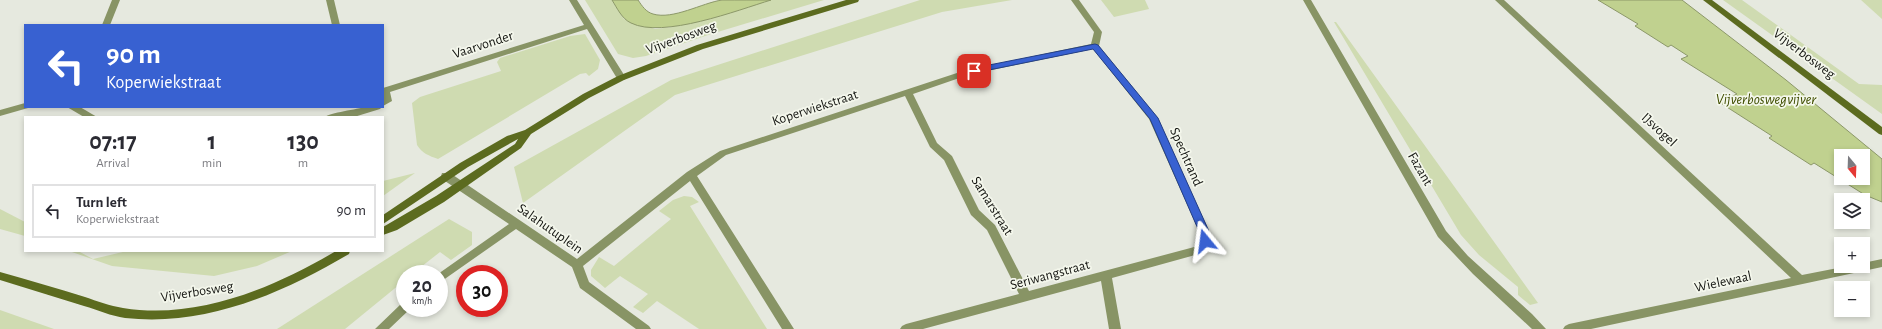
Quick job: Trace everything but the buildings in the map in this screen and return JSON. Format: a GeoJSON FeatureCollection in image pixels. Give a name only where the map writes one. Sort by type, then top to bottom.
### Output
{"type":"FeatureCollection","features":[{"type":"Feature","properties":{"kind":"main road","name":"Vijverbosweg"},"geometry":{"type":"LineString","coordinates":[[384,219],[446,176],[510,138],[528,132],[586,96],[621,78],[700,46],[855,0]]}},
{"type":"Feature","properties":{"kind":"main road","name":"Vijverbosweg"},"geometry":{"type":"LineString","coordinates":[[1707,0],[1882,132]]}},
{"type":"Feature","properties":{"kind":"main road","name":"Vijverbosweg"},"geometry":{"type":"LineString","coordinates":[[384,231],[392,228],[460,186],[518,146],[528,132]]}},
{"type":"Feature","properties":{"kind":"main road","name":"Vijverbosweg"},"geometry":{"type":"LineString","coordinates":[[0,276],[124,313],[179,313],[221,306],[260,293],[314,271],[343,252]]}},
{"type":"Feature","properties":{"kind":"street"},"geometry":{"type":"LineString","coordinates":[[106,24],[116,0]]}},
{"type":"Feature","properties":{"kind":"street"},"geometry":{"type":"LineString","coordinates":[[330,0],[336,24]]}},
{"type":"Feature","properties":{"kind":"street"},"geometry":{"type":"LineString","coordinates":[[573,0],[621,78]]}},
{"type":"Feature","properties":{"kind":"street"},"geometry":{"type":"LineString","coordinates":[[1075,0],[1098,32],[1095,46]]}},
{"type":"Feature","properties":{"kind":"street","name":"Fazant"},"geometry":{"type":"LineString","coordinates":[[1307,0],[1442,234],[1463,258],[1510,299],[1540,329]]}},
{"type":"Feature","properties":{"kind":"street","name":"IJsvogel"},"geometry":{"type":"LineString","coordinates":[[1499,0],[1800,281]]}},
{"type":"Feature","properties":{"kind":"street","name":"Vaarvonder"},"geometry":{"type":"LineString","coordinates":[[384,102],[387,101],[384,91],[589,26]]}},
{"type":"Feature","properties":{"kind":"street","name":"Koperwiekstraat"},"geometry":{"type":"LineString","coordinates":[[577,265],[691,175],[723,153],[972,71],[1095,46]]}},
{"type":"Feature","properties":{"kind":"street","name":"Spechtrand"},"geometry":{"type":"LineString","coordinates":[[1095,46],[1154,118],[1203,229],[1205,241],[1202,249]]}},
{"type":"Feature","properties":{"kind":"street","name":"Samarstraat"},"geometry":{"type":"LineString","coordinates":[[907,92],[932,145],[948,158],[975,212],[991,228],[1026,297]]}},
{"type":"Feature","properties":{"kind":"street"},"geometry":{"type":"LineString","coordinates":[[0,113],[24,106]]}},
{"type":"Feature","properties":{"kind":"street"},"geometry":{"type":"LineString","coordinates":[[74,108],[90,116]]}},
{"type":"Feature","properties":{"kind":"street"},"geometry":{"type":"LineString","coordinates":[[331,116],[337,108]]}},
{"type":"Feature","properties":{"kind":"street"},"geometry":{"type":"LineString","coordinates":[[338,116],[354,114],[374,108]]}},
{"type":"Feature","properties":{"kind":"street"},"geometry":{"type":"LineString","coordinates":[[691,175],[788,329]]}},
{"type":"Feature","properties":{"kind":"street","name":"Salahutuplein"},"geometry":{"type":"LineString","coordinates":[[446,176],[577,265],[584,285],[645,329]]}},
{"type":"Feature","properties":{"kind":"street"},"geometry":{"type":"LineString","coordinates":[[448,273],[516,224]]}},
{"type":"Feature","properties":{"kind":"street","name":"Seriwangstraat"},"geometry":{"type":"LineString","coordinates":[[906,329],[1202,249]]}},
{"type":"Feature","properties":{"kind":"street","name":"Wielewaal"},"geometry":{"type":"LineString","coordinates":[[1569,329],[1882,263]]}},
{"type":"Feature","properties":{"kind":"street"},"geometry":{"type":"LineString","coordinates":[[1106,276],[1114,329]]}},
{"type":"Feature","properties":{"kind":"street"},"geometry":{"type":"LineString","coordinates":[[381,329],[396,315]]}},
{"type":"Feature","properties":{"kind":"shaded area"},"geometry":{"type":"Polygon","coordinates":[[[585,0],[612,0],[624,19],[655,29],[673,27],[771,0],[824,0],[711,34],[646,56],[633,58],[618,54],[585,0]]]}},
{"type":"Feature","properties":{"kind":"shaded area"},"geometry":{"type":"Polygon","coordinates":[[[920,0],[1012,0],[942,12],[675,95],[523,203],[514,167],[671,80],[920,0]]]}},
{"type":"Feature","properties":{"kind":"shaded area"},"geometry":{"type":"Polygon","coordinates":[[[1101,0],[1145,0],[1149,9],[1114,17],[1101,0]]]}},
{"type":"Feature","properties":{"kind":"shaded area"},"geometry":{"type":"Polygon","coordinates":[[[1723,0],[1742,0],[1859,84],[1882,85],[1882,114],[1723,0]]]}},
{"type":"Feature","properties":{"kind":"shaded area"},"geometry":{"type":"Polygon","coordinates":[[[1861,0],[1882,0],[1882,19],[1861,0]]]}},
{"type":"Feature","properties":{"kind":"shaded area"},"geometry":{"type":"Polygon","coordinates":[[[1334,22],[1336,22],[1538,303],[1530,305],[1518,295],[1518,287],[1479,255],[1461,235],[1334,22]]]}},
{"type":"Feature","properties":{"kind":"shaded area"},"geometry":{"type":"Polygon","coordinates":[[[585,34],[600,60],[598,69],[589,76],[586,73],[580,74],[438,159],[426,154],[417,145],[412,103],[420,97],[501,71],[497,62],[500,58],[570,36],[585,34]]]}},
{"type":"Feature","properties":{"kind":"shaded area"},"geometry":{"type":"Polygon","coordinates":[[[415,173],[384,195],[384,181],[415,173]]]}},
{"type":"Feature","properties":{"kind":"shaded area"},"geometry":{"type":"Polygon","coordinates":[[[684,196],[692,197],[699,202],[690,206],[767,329],[699,329],[657,301],[643,313],[633,307],[648,294],[620,276],[605,288],[591,276],[591,270],[599,257],[614,266],[671,219],[659,211],[673,200],[684,196]]]}},
{"type":"Feature","properties":{"kind":"shaded area"},"geometry":{"type":"Polygon","coordinates":[[[0,209],[24,221],[24,236],[0,229],[0,209]]]}},
{"type":"Feature","properties":{"kind":"shaded area"},"geometry":{"type":"Polygon","coordinates":[[[449,219],[472,232],[472,245],[451,260],[440,252],[423,265],[396,265],[396,287],[345,329],[277,329],[449,219]]]}},
{"type":"Feature","properties":{"kind":"shaded area"},"geometry":{"type":"Polygon","coordinates":[[[72,252],[80,252],[93,259],[123,252],[290,252],[257,266],[214,276],[112,266],[72,252]]]}},
{"type":"Feature","properties":{"kind":"shaded area"},"geometry":{"type":"Polygon","coordinates":[[[0,310],[54,329],[0,329],[0,310]]]}},
{"type":"Feature","properties":{"kind":"water"},"geometry":{"type":"Polygon","coordinates":[[[612,0],[638,0],[648,12],[653,14],[669,15],[722,0],[771,0],[721,16],[662,28],[645,27],[631,23],[622,16],[612,0]]]}},
{"type":"Feature","properties":{"kind":"water","name":"Vijverboswegvijver"},"geometry":{"type":"Polygon","coordinates":[[[1598,0],[1682,0],[1786,80],[1870,149],[1834,149],[1834,176],[1814,163],[1811,165],[1769,138],[1772,136],[1719,102],[1737,94],[1681,59],[1688,56],[1671,45],[1668,47],[1635,26],[1638,24],[1598,0]]]}},
{"type":"Feature","properties":{"kind":"water","name":"Vijverboswegvijver"},"geometry":{"type":"Polygon","coordinates":[[[1870,149],[1882,159],[1882,202],[1870,197],[1870,193],[1862,193],[1849,185],[1870,185],[1870,149]]]}},
{"type":"Feature","properties":{"kind":"route"},"geometry":{"type":"LineString","coordinates":[[974,71],[1095,46],[1154,118],[1203,229],[1205,241]]}}]}
